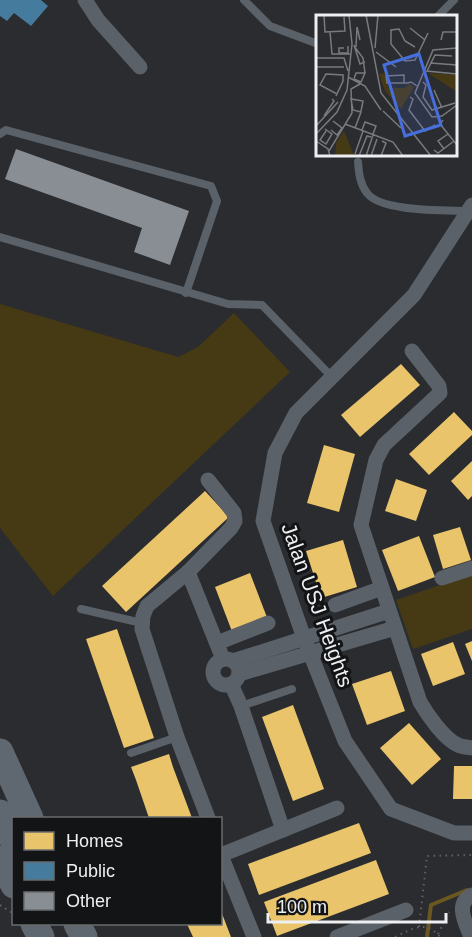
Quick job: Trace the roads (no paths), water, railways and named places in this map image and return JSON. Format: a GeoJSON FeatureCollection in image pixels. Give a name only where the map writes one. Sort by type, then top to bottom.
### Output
{"type":"FeatureCollection","features":[{"type":"Feature","properties":{"kind":"highway"},"geometry":{"type":"LineString","coordinates":[[0,752],[29,817]]}},
{"type":"Feature","properties":{"kind":"highway"},"geometry":{"type":"LineString","coordinates":[[0,813],[12,838]]}},
{"type":"Feature","properties":{"kind":"highway"},"geometry":{"type":"LineString","coordinates":[[0,859],[12,881]]}},
{"type":"Feature","properties":{"kind":"highway"},"geometry":{"type":"LineString","coordinates":[[0,885],[12,897]]}},
{"type":"Feature","properties":{"kind":"street"},"geometry":{"type":"LineString","coordinates":[[85,0],[98,20],[140,67]]}},
{"type":"Feature","properties":{"kind":"street","name":"Jalan USJ Heights"},"geometry":{"type":"LineString","coordinates":[[470,208],[414,295],[296,413],[275,453],[263,521],[304,638],[345,741],[391,810],[454,833],[472,833]]}},
{"type":"Feature","properties":{"kind":"street"},"geometry":{"type":"LineString","coordinates":[[412,351],[440,386],[440,393],[384,445],[376,460],[361,525],[420,702],[428,715],[451,741],[459,746],[472,748]]}},
{"type":"Feature","properties":{"kind":"street"},"geometry":{"type":"LineString","coordinates":[[207,817],[177,737],[145,640],[142,623],[147,606],[188,572],[231,528],[235,521],[234,513],[208,480]]}},
{"type":"Feature","properties":{"kind":"street"},"geometry":{"type":"LineString","coordinates":[[442,578],[472,568]]}},
{"type":"Feature","properties":{"kind":"street"},"geometry":{"type":"LineString","coordinates":[[188,572],[217,643],[232,669],[241,706],[283,830]]}},
{"type":"Feature","properties":{"kind":"street"},"geometry":{"type":"LineString","coordinates":[[335,605],[382,588]]}},
{"type":"Feature","properties":{"kind":"street"},"geometry":{"type":"LineString","coordinates":[[232,669],[304,638],[390,611]]}},
{"type":"Feature","properties":{"kind":"street"},"geometry":{"type":"LineString","coordinates":[[217,643],[268,623]]}},
{"type":"Feature","properties":{"kind":"street"},"geometry":{"type":"LineString","coordinates":[[232,669],[311,653],[395,628]]}},
{"type":"Feature","properties":{"kind":"street"},"geometry":{"type":"LineString","coordinates":[[222,854],[337,808]]}},
{"type":"Feature","properties":{"kind":"street"},"geometry":{"type":"LineString","coordinates":[[222,857],[254,937]]}},
{"type":"Feature","properties":{"kind":"street"},"geometry":{"type":"LineString","coordinates":[[467,900],[462,915],[471,937]]}},
{"type":"Feature","properties":{"kind":"street"},"geometry":{"type":"LineString","coordinates":[[338,937],[406,910]]}},
{"type":"Feature","properties":{"kind":"lane"},"geometry":{"type":"LineString","coordinates":[[244,0],[270,26],[316,43]]}},
{"type":"Feature","properties":{"kind":"lane"},"geometry":{"type":"LineString","coordinates":[[439,15],[454,0]]}},
{"type":"Feature","properties":{"kind":"lane"},"geometry":{"type":"LineString","coordinates":[[0,134],[6,130],[212,186],[217,201],[186,292]]}},
{"type":"Feature","properties":{"kind":"lane"},"geometry":{"type":"LineString","coordinates":[[358,162],[359,178],[369,196],[391,207],[470,208]]}},
{"type":"Feature","properties":{"kind":"lane"},"geometry":{"type":"LineString","coordinates":[[0,237],[228,304],[262,305],[332,377]]}},
{"type":"Feature","properties":{"kind":"lane"},"geometry":{"type":"LineString","coordinates":[[81,609],[142,623]]}},
{"type":"Feature","properties":{"kind":"lane"},"geometry":{"type":"LineString","coordinates":[[241,706],[292,689]]}},
{"type":"Feature","properties":{"kind":"lane"},"geometry":{"type":"LineString","coordinates":[[131,753],[177,737]]}},
{"type":"Feature","properties":{"kind":"waterway"},"geometry":{"type":"LineString","coordinates":[[427,937],[431,905],[467,890]]}}]}
